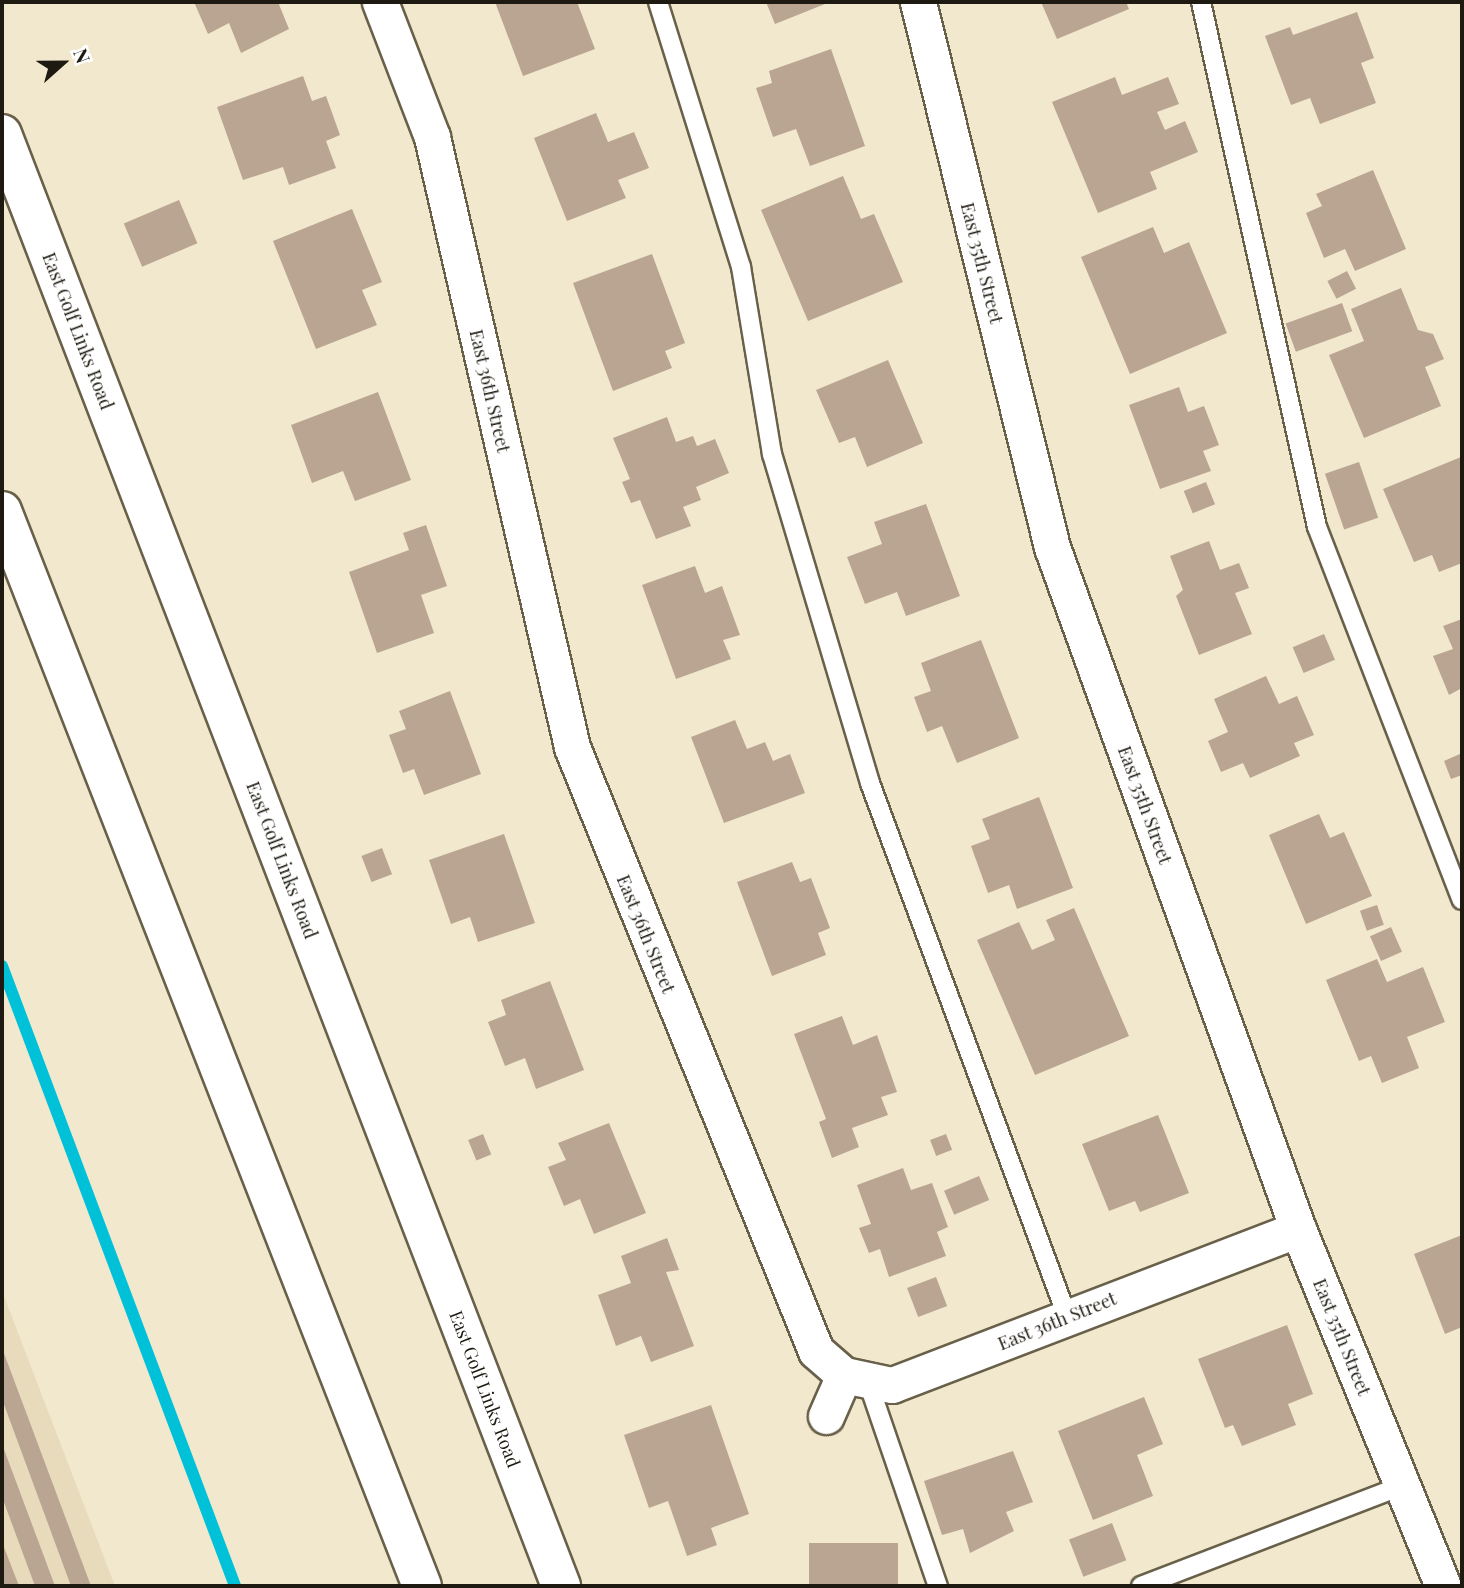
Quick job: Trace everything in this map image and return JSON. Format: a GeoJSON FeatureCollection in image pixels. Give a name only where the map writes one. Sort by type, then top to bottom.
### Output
{"type":"FeatureCollection","features":[{"type":"Feature","properties":{"kind":"main road","name":"East Golf Links Road"},"geometry":{"type":"LineString","coordinates":[[2,134],[561,1586]]}},
{"type":"Feature","properties":{"kind":"main road"},"geometry":{"type":"LineString","coordinates":[[2,511],[422,1586]]}},
{"type":"Feature","properties":{"kind":"street","name":"East 36th Street"},"geometry":{"type":"LineString","coordinates":[[380,2],[432,137],[572,747],[796,1315],[816,1350],[856,1380],[892,1385],[1298,1229]]}},
{"type":"Feature","properties":{"kind":"street","name":"East 35th Street"},"geometry":{"type":"LineString","coordinates":[[918,2],[1052,547],[1298,1229],[1443,1586]]}},
{"type":"Feature","properties":{"kind":"street"},"geometry":{"type":"LineString","coordinates":[[826,1416],[856,1380]]}},
{"type":"Feature","properties":{"kind":"lane"},"geometry":{"type":"LineString","coordinates":[[658,2],[741,267],[772,453],[870,783],[1067,1316]]}},
{"type":"Feature","properties":{"kind":"lane"},"geometry":{"type":"LineString","coordinates":[[1201,2],[1317,527],[1462,900]]}},
{"type":"Feature","properties":{"kind":"lane"},"geometry":{"type":"LineString","coordinates":[[856,1380],[938,1586]]}},
{"type":"Feature","properties":{"kind":"lane"},"geometry":{"type":"LineString","coordinates":[[1141,1586],[1402,1486]]}},
{"type":"Feature","properties":{"kind":"shaded area"},"geometry":{"type":"Polygon","coordinates":[[[2,1291],[115,1586],[2,1586],[2,1291]]]}},
{"type":"Feature","properties":{"kind":"building"},"geometry":{"type":"Polygon","coordinates":[[[194,2],[278,2],[289,29],[241,53],[229,23],[208,34],[194,2]]]}},
{"type":"Feature","properties":{"kind":"building"},"geometry":{"type":"Polygon","coordinates":[[[495,2],[577,2],[595,49],[523,76],[495,2]]]}},
{"type":"Feature","properties":{"kind":"building"},"geometry":{"type":"Polygon","coordinates":[[[766,2],[824,2],[825,4],[775,24],[766,2]]]}},
{"type":"Feature","properties":{"kind":"building"},"geometry":{"type":"Polygon","coordinates":[[[1041,2],[1126,2],[1129,9],[1057,39],[1041,2]]]}},
{"type":"Feature","properties":{"kind":"building"},"geometry":{"type":"Polygon","coordinates":[[[1357,12],[1374,58],[1361,63],[1376,103],[1320,124],[1310,98],[1291,105],[1265,36],[1290,27],[1293,35],[1357,12]]]}},
{"type":"Feature","properties":{"kind":"building"},"geometry":{"type":"Polygon","coordinates":[[[831,49],[865,146],[810,166],[796,129],[773,137],[756,88],[772,83],[769,71],[831,49]]]}},
{"type":"Feature","properties":{"kind":"building"},"geometry":{"type":"Polygon","coordinates":[[[303,76],[312,101],[326,96],[340,135],[326,141],[336,168],[289,185],[283,167],[243,180],[217,107],[303,76]]]}},
{"type":"Feature","properties":{"kind":"building"},"geometry":{"type":"Polygon","coordinates":[[[1115,77],[1122,95],[1168,77],[1179,104],[1157,112],[1165,130],[1185,121],[1198,152],[1150,172],[1157,189],[1098,213],[1052,102],[1115,77]]]}},
{"type":"Feature","properties":{"kind":"building"},"geometry":{"type":"Polygon","coordinates":[[[596,113],[608,142],[634,132],[649,168],[618,180],[626,198],[567,221],[534,138],[596,113]]]}},
{"type":"Feature","properties":{"kind":"building"},"geometry":{"type":"Polygon","coordinates":[[[1373,170],[1406,249],[1355,271],[1345,249],[1324,258],[1306,213],[1322,206],[1316,194],[1373,170]]]}},
{"type":"Feature","properties":{"kind":"building"},"geometry":{"type":"Polygon","coordinates":[[[843,176],[861,219],[874,214],[903,282],[808,321],[761,210],[843,176]]]}},
{"type":"Feature","properties":{"kind":"building"},"geometry":{"type":"Polygon","coordinates":[[[179,200],[197,243],[142,267],[124,223],[179,200]]]}},
{"type":"Feature","properties":{"kind":"building"},"geometry":{"type":"Polygon","coordinates":[[[352,209],[382,282],[362,290],[377,325],[316,349],[273,241],[352,209]]]}},
{"type":"Feature","properties":{"kind":"building"},"geometry":{"type":"Polygon","coordinates":[[[1153,227],[1164,253],[1189,242],[1227,333],[1130,374],[1081,257],[1153,227]]]}},
{"type":"Feature","properties":{"kind":"building"},"geometry":{"type":"Polygon","coordinates":[[[652,254],[685,343],[665,351],[672,368],[613,391],[573,283],[652,254]]]}},
{"type":"Feature","properties":{"kind":"building"},"geometry":{"type":"Polygon","coordinates":[[[1347,271],[1356,289],[1336,299],[1327,281],[1347,271]]]}},
{"type":"Feature","properties":{"kind":"building"},"geometry":{"type":"Polygon","coordinates":[[[1401,288],[1418,330],[1433,334],[1444,359],[1425,367],[1441,406],[1364,438],[1329,355],[1364,341],[1351,309],[1401,288]]]}},
{"type":"Feature","properties":{"kind":"building"},"geometry":{"type":"Polygon","coordinates":[[[1342,303],[1352,331],[1296,352],[1286,324],[1342,303]]]}},
{"type":"Feature","properties":{"kind":"building"},"geometry":{"type":"Polygon","coordinates":[[[888,360],[923,443],[867,467],[855,437],[839,443],[816,390],[888,360]]]}},
{"type":"Feature","properties":{"kind":"building"},"geometry":{"type":"Polygon","coordinates":[[[1179,387],[1188,412],[1204,406],[1219,445],[1203,451],[1211,471],[1160,489],[1129,405],[1179,387]]]}},
{"type":"Feature","properties":{"kind":"building"},"geometry":{"type":"Polygon","coordinates":[[[378,392],[411,480],[355,501],[343,471],[312,483],[291,425],[378,392]]]}},
{"type":"Feature","properties":{"kind":"building"},"geometry":{"type":"Polygon","coordinates":[[[667,417],[676,442],[693,436],[697,446],[715,439],[729,473],[696,487],[701,500],[683,507],[691,526],[656,539],[640,500],[631,503],[622,482],[630,479],[613,438],[667,417]]]}},
{"type":"Feature","properties":{"kind":"building"},"geometry":{"type":"Polygon","coordinates":[[[1461,457],[1462,563],[1439,572],[1432,555],[1414,562],[1383,489],[1461,457]]]}},
{"type":"Feature","properties":{"kind":"building"},"geometry":{"type":"Polygon","coordinates":[[[1359,462],[1378,518],[1344,530],[1325,474],[1359,462]]]}},
{"type":"Feature","properties":{"kind":"building"},"geometry":{"type":"Polygon","coordinates":[[[1206,482],[1215,504],[1193,513],[1184,491],[1206,482]]]}},
{"type":"Feature","properties":{"kind":"building"},"geometry":{"type":"Polygon","coordinates":[[[926,504],[960,596],[906,616],[897,592],[865,604],[847,557],[882,544],[874,522],[926,504]]]}},
{"type":"Feature","properties":{"kind":"building"},"geometry":{"type":"Polygon","coordinates":[[[426,525],[447,586],[421,595],[434,633],[377,653],[349,572],[409,550],[403,533],[426,525]]]}},
{"type":"Feature","properties":{"kind":"building"},"geometry":{"type":"Polygon","coordinates":[[[1209,541],[1220,570],[1239,563],[1249,588],[1235,593],[1252,634],[1199,655],[1176,596],[1183,590],[1170,556],[1209,541]]]}},
{"type":"Feature","properties":{"kind":"building"},"geometry":{"type":"Polygon","coordinates":[[[695,566],[705,593],[722,586],[740,635],[723,640],[731,659],[676,679],[642,585],[695,566]]]}},
{"type":"Feature","properties":{"kind":"building"},"geometry":{"type":"Polygon","coordinates":[[[1462,619],[1462,688],[1449,695],[1433,656],[1453,649],[1443,626],[1462,619]]]}},
{"type":"Feature","properties":{"kind":"building"},"geometry":{"type":"Polygon","coordinates":[[[1324,634],[1335,660],[1304,673],[1293,647],[1324,634]]]}},
{"type":"Feature","properties":{"kind":"building"},"geometry":{"type":"Polygon","coordinates":[[[981,640],[1019,738],[957,763],[942,726],[927,732],[914,697],[931,691],[921,663],[981,640]]]}},
{"type":"Feature","properties":{"kind":"building"},"geometry":{"type":"Polygon","coordinates":[[[1266,676],[1279,704],[1297,696],[1314,735],[1294,743],[1300,756],[1250,778],[1243,763],[1221,772],[1208,741],[1228,732],[1214,699],[1266,676]]]}},
{"type":"Feature","properties":{"kind":"building"},"geometry":{"type":"Polygon","coordinates":[[[450,691],[481,774],[424,795],[414,769],[403,773],[389,735],[406,729],[399,711],[450,691]]]}},
{"type":"Feature","properties":{"kind":"building"},"geometry":{"type":"Polygon","coordinates":[[[735,720],[747,749],[765,742],[773,761],[790,754],[805,793],[724,823],[691,737],[735,720]]]}},
{"type":"Feature","properties":{"kind":"building"},"geometry":{"type":"Polygon","coordinates":[[[1462,753],[1462,775],[1451,779],[1444,761],[1462,753]]]}},
{"type":"Feature","properties":{"kind":"building"},"geometry":{"type":"Polygon","coordinates":[[[1039,797],[1073,888],[1017,909],[1009,885],[988,893],[971,846],[990,839],[982,819],[1039,797]]]}},
{"type":"Feature","properties":{"kind":"building"},"geometry":{"type":"Polygon","coordinates":[[[1319,814],[1330,838],[1344,832],[1372,896],[1306,924],[1269,835],[1319,814]]]}},
{"type":"Feature","properties":{"kind":"building"},"geometry":{"type":"Polygon","coordinates":[[[504,834],[535,923],[478,942],[470,917],[451,924],[429,860],[504,834]]]}},
{"type":"Feature","properties":{"kind":"building"},"geometry":{"type":"Polygon","coordinates":[[[382,848],[392,874],[371,882],[361,856],[382,848]]]}},
{"type":"Feature","properties":{"kind":"building"},"geometry":{"type":"Polygon","coordinates":[[[792,862],[800,882],[811,878],[830,928],[818,933],[826,955],[772,976],[737,882],[792,862]]]}},
{"type":"Feature","properties":{"kind":"building"},"geometry":{"type":"Polygon","coordinates":[[[1377,905],[1384,925],[1367,931],[1360,911],[1377,905]]]}},
{"type":"Feature","properties":{"kind":"building"},"geometry":{"type":"Polygon","coordinates":[[[1074,908],[1129,1036],[1035,1075],[977,940],[1019,922],[1032,950],[1055,940],[1046,920],[1074,908]]]}},
{"type":"Feature","properties":{"kind":"building"},"geometry":{"type":"Polygon","coordinates":[[[1391,927],[1402,952],[1381,961],[1370,936],[1391,927]]]}},
{"type":"Feature","properties":{"kind":"building"},"geometry":{"type":"Polygon","coordinates":[[[1377,959],[1387,982],[1423,967],[1445,1022],[1407,1037],[1419,1068],[1382,1083],[1371,1056],[1359,1061],[1326,980],[1377,959]]]}},
{"type":"Feature","properties":{"kind":"building"},"geometry":{"type":"Polygon","coordinates":[[[550,981],[584,1070],[536,1089],[525,1058],[505,1066],[488,1022],[506,1015],[501,1000],[550,981]]]}},
{"type":"Feature","properties":{"kind":"building"},"geometry":{"type":"Polygon","coordinates":[[[842,1016],[853,1045],[877,1035],[897,1092],[881,1097],[888,1115],[852,1128],[859,1147],[832,1158],[819,1122],[826,1119],[794,1034],[842,1016]]]}},
{"type":"Feature","properties":{"kind":"building"},"geometry":{"type":"Polygon","coordinates":[[[1158,1115],[1189,1193],[1140,1212],[1135,1201],[1109,1211],[1082,1144],[1158,1115]]]}},
{"type":"Feature","properties":{"kind":"building"},"geometry":{"type":"Polygon","coordinates":[[[609,1123],[646,1213],[594,1234],[580,1199],[564,1206],[548,1167],[566,1160],[558,1143],[609,1123]]]}},
{"type":"Feature","properties":{"kind":"building"},"geometry":{"type":"Polygon","coordinates":[[[483,1134],[491,1154],[476,1160],[468,1140],[483,1134]]]}},
{"type":"Feature","properties":{"kind":"building"},"geometry":{"type":"Polygon","coordinates":[[[946,1134],[952,1150],[936,1156],[930,1140],[946,1134]]]}},
{"type":"Feature","properties":{"kind":"building"},"geometry":{"type":"Polygon","coordinates":[[[903,1168],[911,1190],[932,1183],[948,1227],[937,1232],[946,1256],[889,1277],[880,1249],[869,1253],[859,1228],[871,1224],[857,1185],[903,1168]]]}},
{"type":"Feature","properties":{"kind":"building"},"geometry":{"type":"Polygon","coordinates":[[[979,1176],[989,1200],[954,1215],[944,1191],[979,1176]]]}},
{"type":"Feature","properties":{"kind":"building"},"geometry":{"type":"Polygon","coordinates":[[[1462,1235],[1462,1327],[1445,1334],[1414,1254],[1462,1235]]]}},
{"type":"Feature","properties":{"kind":"building"},"geometry":{"type":"Polygon","coordinates":[[[667,1238],[679,1270],[666,1272],[694,1346],[651,1362],[641,1336],[616,1346],[598,1295],[631,1283],[621,1256],[667,1238]]]}},
{"type":"Feature","properties":{"kind":"building"},"geometry":{"type":"Polygon","coordinates":[[[936,1277],[947,1306],[918,1317],[907,1288],[936,1277]]]}},
{"type":"Feature","properties":{"kind":"building"},"geometry":{"type":"Polygon","coordinates":[[[1287,1325],[1313,1394],[1288,1404],[1296,1425],[1242,1446],[1233,1425],[1225,1428],[1198,1359],[1287,1325]]]}},
{"type":"Feature","properties":{"kind":"building"},"geometry":{"type":"Polygon","coordinates":[[[2,1348],[91,1586],[71,1586],[2,1399],[2,1348]]]}},
{"type":"Feature","properties":{"kind":"building"},"geometry":{"type":"Polygon","coordinates":[[[1144,1397],[1163,1444],[1137,1455],[1153,1496],[1093,1520],[1058,1431],[1144,1397]]]}},
{"type":"Feature","properties":{"kind":"building"},"geometry":{"type":"Polygon","coordinates":[[[711,1405],[749,1514],[711,1528],[717,1545],[687,1556],[668,1501],[649,1508],[624,1435],[711,1405]]]}},
{"type":"Feature","properties":{"kind":"building"},"geometry":{"type":"Polygon","coordinates":[[[2,1444],[55,1586],[35,1586],[2,1497],[2,1444]]]}},
{"type":"Feature","properties":{"kind":"building"},"geometry":{"type":"Polygon","coordinates":[[[1013,1451],[1033,1502],[1006,1512],[1014,1531],[970,1553],[963,1529],[942,1535],[924,1481],[1013,1451]]]}},
{"type":"Feature","properties":{"kind":"building"},"geometry":{"type":"Polygon","coordinates":[[[1112,1523],[1126,1560],[1083,1577],[1069,1539],[1112,1523]]]}},
{"type":"Feature","properties":{"kind":"building"},"geometry":{"type":"Polygon","coordinates":[[[2,1542],[19,1586],[2,1586],[2,1542]]]}},
{"type":"Feature","properties":{"kind":"building"},"geometry":{"type":"Polygon","coordinates":[[[809,1543],[898,1543],[898,1586],[809,1586],[809,1543]]]}},
{"type":"Feature","properties":{"kind":"waterway"},"geometry":{"type":"LineString","coordinates":[[2,966],[235,1586]]}}]}
